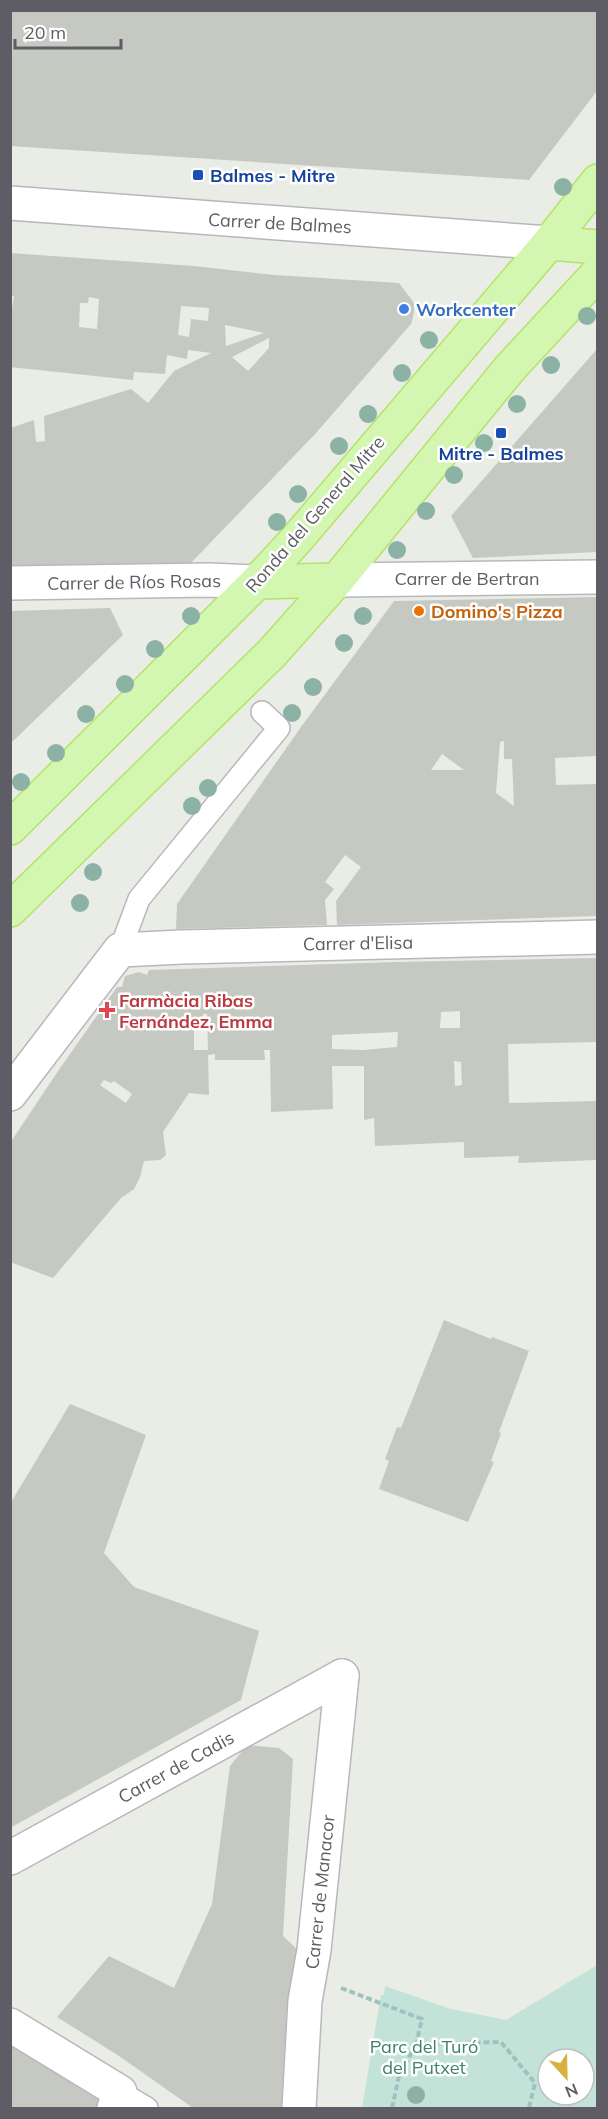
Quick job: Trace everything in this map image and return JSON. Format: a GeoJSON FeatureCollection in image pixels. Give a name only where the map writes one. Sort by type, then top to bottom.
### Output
{"type":"FeatureCollection","features":[{"type":"Feature","properties":{"kind":"main road","name":"Ronda del General Mitre"},"geometry":{"type":"LineString","coordinates":[[10,828],[257,582],[303,532],[549,243],[597,181]]}},
{"type":"Feature","properties":{"kind":"main road"},"geometry":{"type":"LineString","coordinates":[[549,243],[597,247]]}},
{"type":"Feature","properties":{"kind":"main road"},"geometry":{"type":"LineString","coordinates":[[10,910],[272,653],[337,580],[510,368],[597,273]]}},
{"type":"Feature","properties":{"kind":"main road"},"geometry":{"type":"LineString","coordinates":[[257,582],[337,580]]}},
{"type":"Feature","properties":{"kind":"street","name":"Carrer de Balmes"},"geometry":{"type":"LineString","coordinates":[[10,203],[549,243]]}},
{"type":"Feature","properties":{"kind":"street","name":"Carrer de Bertran"},"geometry":{"type":"LineString","coordinates":[[337,580],[597,577]]}},
{"type":"Feature","properties":{"kind":"street","name":"Carrer de Ríos Rosas"},"geometry":{"type":"LineString","coordinates":[[10,583],[209,580],[257,582]]}},
{"type":"Feature","properties":{"kind":"street","name":"Carrer d'Elisa"},"geometry":{"type":"LineString","coordinates":[[120,950],[182,946],[597,937]]}},
{"type":"Feature","properties":{"kind":"street"},"geometry":{"type":"LineString","coordinates":[[10,1094],[120,950]]}},
{"type":"Feature","properties":{"kind":"street","name":"Carrer de Cadis"},"geometry":{"type":"LineString","coordinates":[[10,1858],[342,1676]]}},
{"type":"Feature","properties":{"kind":"street","name":"Carrer de Manacor"},"geometry":{"type":"LineString","coordinates":[[299,2109],[305,2001],[315,1938],[342,1676]]}},
{"type":"Feature","properties":{"kind":"street"},"geometry":{"type":"LineString","coordinates":[[10,2025],[127,2103]]}},
{"type":"Feature","properties":{"kind":"lane"},"geometry":{"type":"LineString","coordinates":[[120,950],[139,899],[279,728],[262,712]]}},
{"type":"Feature","properties":{"kind":"path"},"geometry":{"type":"LineString","coordinates":[[347,1990],[422,2019],[416,2044],[399,2076],[392,2109]]}},
{"type":"Feature","properties":{"kind":"path"},"geometry":{"type":"LineString","coordinates":[[416,2044],[501,2042],[534,2083],[529,2109]]}},
{"type":"Feature","properties":{"kind":"green space","name":"Parc del Turó del Putxet"},"geometry":{"type":"Polygon","coordinates":[[[597,1965],[597,2108],[362,2108],[381,1995],[384,1995],[385,1986],[451,2009],[506,2020],[597,1965]]]}},
{"type":"Feature","properties":{"kind":"building"},"geometry":{"type":"Polygon","coordinates":[[[10,10],[597,10],[597,91],[529,180],[10,146],[10,10]]]}},
{"type":"Feature","properties":{"kind":"building"},"geometry":{"type":"Polygon","coordinates":[[[10,253],[399,283],[414,303],[414,313],[411,324],[316,433],[189,565],[10,569],[10,428],[34,420],[36,442],[45,441],[44,416],[131,389],[148,403],[174,371],[211,353],[188,350],[187,359],[167,355],[165,374],[134,372],[133,380],[10,367],[10,322],[14,296],[10,296],[10,253]],[[89,297],[88,303],[80,303],[79,327],[97,329],[99,299],[89,297]],[[181,306],[178,335],[189,337],[191,319],[208,321],[209,308],[181,306]],[[225,325],[226,346],[264,333],[225,325]],[[269,338],[232,357],[248,371],[269,348],[269,338]]]}},
{"type":"Feature","properties":{"kind":"building"},"geometry":{"type":"Polygon","coordinates":[[[597,349],[597,552],[473,558],[451,516],[597,349]]]}},
{"type":"Feature","properties":{"kind":"building"},"geometry":{"type":"Polygon","coordinates":[[[597,597],[597,756],[555,758],[556,785],[597,784],[597,916],[337,925],[336,901],[361,867],[345,855],[325,882],[334,889],[325,900],[327,925],[176,929],[177,904],[301,727],[394,601],[597,597]],[[504,741],[500,742],[496,793],[514,806],[512,759],[504,759],[504,741]],[[442,754],[431,770],[464,770],[442,754]]]}},
{"type":"Feature","properties":{"kind":"building"},"geometry":{"type":"Polygon","coordinates":[[[110,608],[123,635],[10,744],[10,611],[110,608]]]}},
{"type":"Feature","properties":{"kind":"building"},"geometry":{"type":"Polygon","coordinates":[[[597,958],[597,1042],[508,1044],[509,1103],[597,1101],[597,1160],[518,1163],[519,1156],[464,1158],[464,1142],[375,1146],[374,1118],[364,1120],[364,1066],[332,1066],[333,1109],[271,1112],[270,1050],[264,1050],[265,1060],[215,1060],[215,1054],[208,1055],[209,1095],[189,1093],[163,1132],[166,1155],[160,1160],[144,1161],[134,1189],[121,1198],[53,1278],[10,1262],[10,1143],[117,987],[122,987],[125,976],[139,972],[147,975],[149,970],[597,958]],[[460,1011],[441,1012],[440,1028],[460,1028],[460,1011]],[[203,1014],[203,1027],[194,1028],[194,1050],[208,1050],[207,1014],[203,1014]],[[398,1032],[332,1035],[332,1049],[363,1050],[397,1047],[398,1032]],[[454,1061],[455,1086],[462,1085],[461,1062],[454,1061]],[[104,1080],[100,1085],[126,1103],[132,1094],[114,1081],[111,1083],[104,1080]]]}},
{"type":"Feature","properties":{"kind":"building"},"geometry":{"type":"Polygon","coordinates":[[[444,1320],[529,1351],[499,1432],[501,1433],[491,1461],[494,1462],[468,1522],[379,1489],[389,1461],[385,1459],[397,1427],[401,1428],[444,1320]]]}},
{"type":"Feature","properties":{"kind":"building"},"geometry":{"type":"Polygon","coordinates":[[[70,1404],[146,1435],[104,1553],[134,1587],[259,1631],[241,1700],[10,1828],[10,1504],[70,1404]]]}},
{"type":"Feature","properties":{"kind":"building"},"geometry":{"type":"Polygon","coordinates":[[[247,1745],[279,1748],[293,1759],[283,1936],[298,1950],[287,2108],[193,2108],[119,2056],[57,2017],[109,1956],[174,1988],[212,1904],[230,1766],[247,1745]]]}},
{"type":"Feature","properties":{"kind":"building"},"geometry":{"type":"Polygon","coordinates":[[[10,2038],[103,2093],[96,2108],[10,2108],[10,2038]]]}},
{"type":"Feature","properties":{"kind":"place","name":"Balmes - Mitre"},"geometry":{"type":"Point","coordinates":[198,175]}},
{"type":"Feature","properties":{"kind":"place","name":"Workcenter"},"geometry":{"type":"Point","coordinates":[404,309]}},
{"type":"Feature","properties":{"kind":"place","name":"Mitre - Balmes"},"geometry":{"type":"Point","coordinates":[501,433]}},
{"type":"Feature","properties":{"kind":"place","name":"Domino's Pizza"},"geometry":{"type":"Point","coordinates":[419,611]}},
{"type":"Feature","properties":{"kind":"place","name":"Farmàcia Ribas Fernández, Emma"},"geometry":{"type":"Point","coordinates":[107,1010]}}]}
